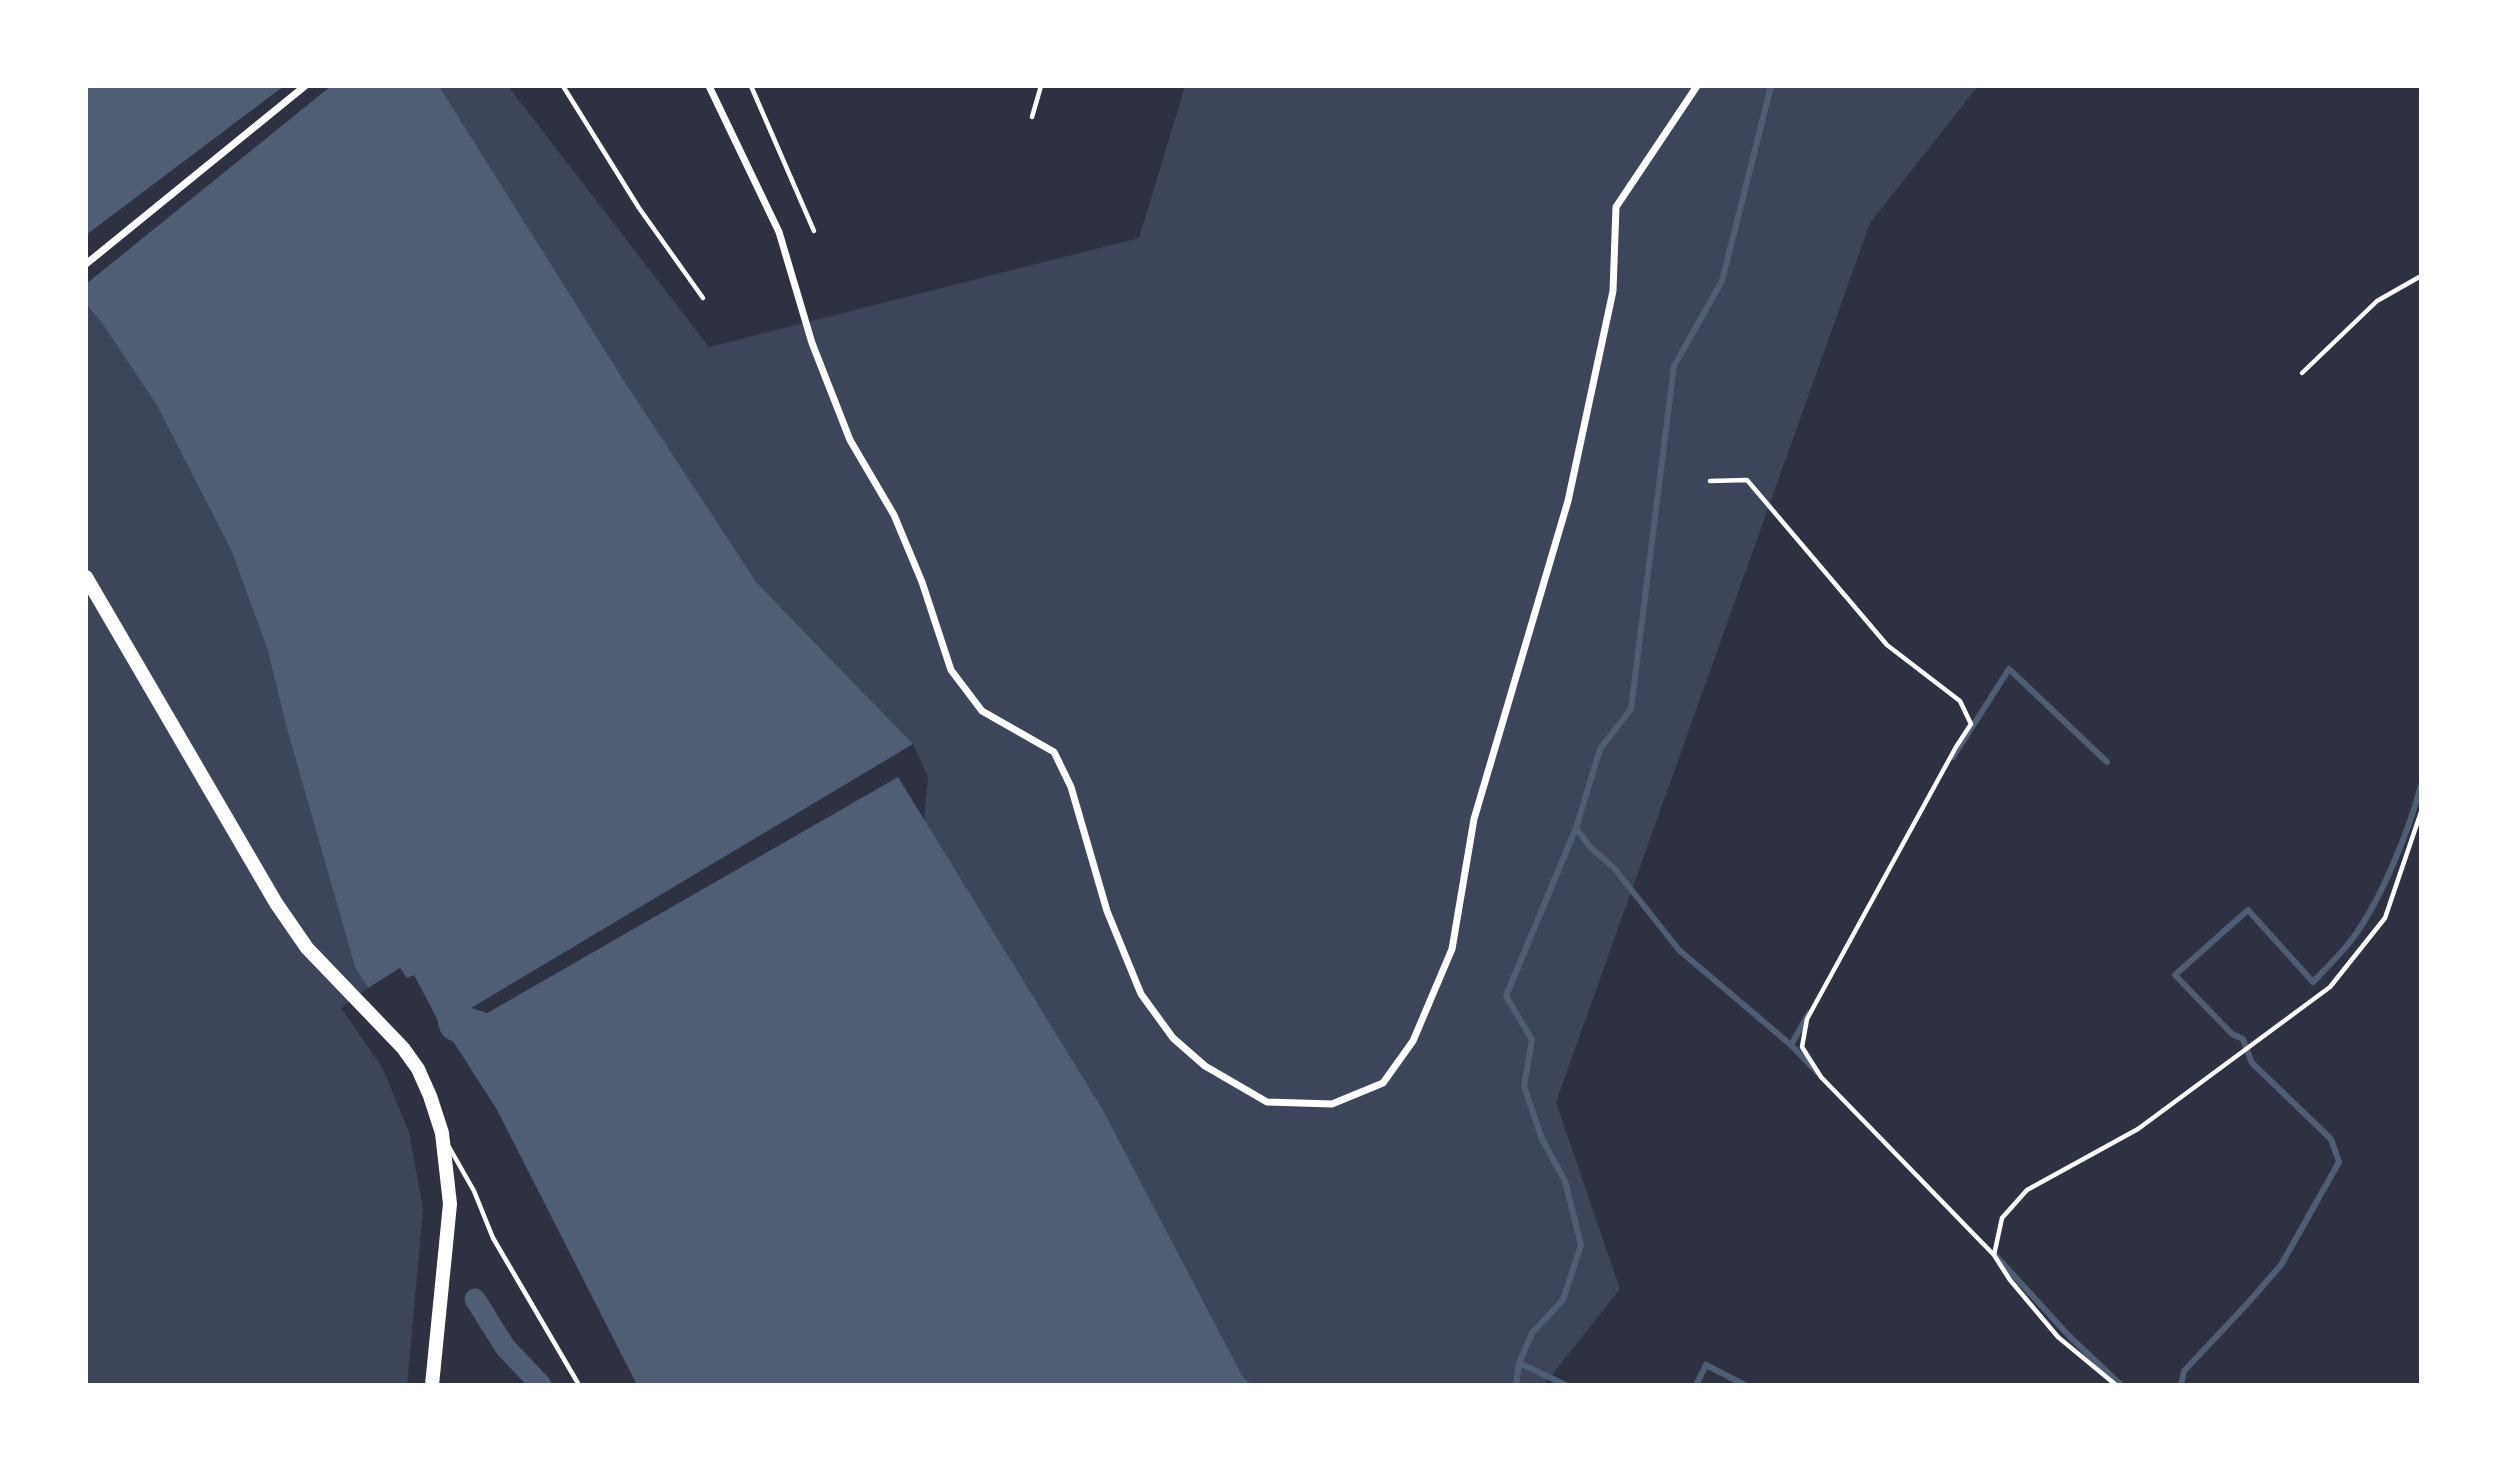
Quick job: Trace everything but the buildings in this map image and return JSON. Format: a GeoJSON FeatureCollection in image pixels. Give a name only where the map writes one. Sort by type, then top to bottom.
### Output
{"type":"FeatureCollection","features":[{"type":"Feature","properties":{"kind":"main road"},"geometry":{"type":"LineString","coordinates":[[86,577],[276,903],[307,948],[403,1048],[418,1069],[430,1096],[442,1133],[450,1204],[432,1385]]}},
{"type":"Feature","properties":{"kind":"street"},"geometry":{"type":"LineString","coordinates":[[86,264],[305,86]]}},
{"type":"Feature","properties":{"kind":"street"},"geometry":{"type":"LineString","coordinates":[[709,86],[779,232],[812,344],[849,440],[894,515],[922,582],[951,670],[982,711],[1054,752],[1071,787],[1107,911],[1141,995],[1173,1038],[1197,1059],[1267,1102],[1332,1104],[1383,1083],[1413,1041],[1452,948],[1474,819],[1568,501],[1614,291],[1616,207],[1697,86]]}},
{"type":"Feature","properties":{"kind":"lane"},"geometry":{"type":"LineString","coordinates":[[563,86],[639,208],[703,298]]}},
{"type":"Feature","properties":{"kind":"lane"},"geometry":{"type":"LineString","coordinates":[[751,86],[814,231]]}},
{"type":"Feature","properties":{"kind":"lane"},"geometry":{"type":"LineString","coordinates":[[1032,117],[1041,86]]}},
{"type":"Feature","properties":{"kind":"lane"},"geometry":{"type":"LineString","coordinates":[[2302,373],[2377,301],[2421,276]]}},
{"type":"Feature","properties":{"kind":"lane"},"geometry":{"type":"LineString","coordinates":[[1710,481],[1747,480],[1887,645],[1960,701],[1971,724],[1807,1019],[1802,1047],[1821,1077],[1994,1255],[2010,1280],[2058,1337],[2116,1385]]}},
{"type":"Feature","properties":{"kind":"lane"},"geometry":{"type":"LineString","coordinates":[[1994,1255],[2002,1218],[2026,1190],[2138,1129],[2329,987],[2385,918],[2421,812]]}},
{"type":"Feature","properties":{"kind":"lane"},"geometry":{"type":"LineString","coordinates":[[442,1133],[474,1191],[493,1238],[579,1385]]}},
{"type":"Feature","properties":{"kind":"shaded area"},"geometry":{"type":"Polygon","coordinates":[[[86,86],[439,86],[623,379],[757,583],[913,744],[441,1026],[414,975],[407,978],[400,968],[368,988],[355,967],[285,722],[268,651],[231,550],[156,404],[102,323],[86,304],[86,86]]]}},
{"type":"Feature","properties":{"kind":"shaded area"},"geometry":{"type":"Polygon","coordinates":[[[439,86],[508,86],[709,347],[1139,238],[1185,86],[1978,86],[1870,223],[1556,1102],[1620,1289],[1544,1385],[1252,1385],[1243,1377],[1103,1110],[924,820],[928,777],[913,744],[757,583],[623,379],[439,86]]]}},
{"type":"Feature","properties":{"kind":"shaded area"},"geometry":{"type":"Polygon","coordinates":[[[86,304],[102,323],[156,404],[231,550],[268,651],[285,722],[355,966],[368,988],[341,1008],[382,1067],[409,1132],[423,1209],[407,1385],[86,1385],[86,304]]]}},
{"type":"Feature","properties":{"kind":"shaded area"},"geometry":{"type":"Polygon","coordinates":[[[898,777],[1103,1110],[1243,1377],[1252,1385],[637,1385],[496,1108],[449,1035],[898,777]]]}},
{"type":"Feature","properties":{"kind":"pier"},"geometry":{"type":"Polygon","coordinates":[[[284,86],[331,86],[86,284],[86,235],[284,86]]]}},
{"type":"Feature","properties":{"kind":"waterway"},"geometry":{"type":"LineString","coordinates":[[1516,1385],[1519,1363],[1532,1333],[1563,1300],[1581,1245],[1565,1181],[1542,1139],[1524,1086],[1532,1040],[1506,996],[1576,828],[1600,749],[1631,709],[1674,366],[1722,281],[1771,86]]}},
{"type":"Feature","properties":{"kind":"waterway"},"geometry":{"type":"LineString","coordinates":[[1953,757],[2009,669],[2107,762]]}},
{"type":"Feature","properties":{"kind":"waterway"},"geometry":{"type":"LineString","coordinates":[[2181,1385],[2184,1371],[2281,1265],[2339,1162],[2331,1139],[2252,1063],[2243,1039],[2232,1034],[2175,975],[2248,910],[2313,982],[2348,944],[2374,905],[2402,844],[2421,785]]}},
{"type":"Feature","properties":{"kind":"waterway"},"geometry":{"type":"LineString","coordinates":[[1576,828],[1590,847],[1614,868],[1679,950],[1791,1045],[1817,1072]]}},
{"type":"Feature","properties":{"kind":"waterway"},"geometry":{"type":"LineString","coordinates":[[443,970],[457,1023],[514,1041]]}},
{"type":"Feature","properties":{"kind":"waterway"},"geometry":{"type":"LineString","coordinates":[[1791,1045],[1809,1013]]}},
{"type":"Feature","properties":{"kind":"waterway"},"geometry":{"type":"LineString","coordinates":[[1996,1256],[2070,1337],[2121,1385]]}},
{"type":"Feature","properties":{"kind":"waterway"},"geometry":{"type":"LineString","coordinates":[[475,1299],[505,1347],[541,1385]]}},
{"type":"Feature","properties":{"kind":"waterway"},"geometry":{"type":"LineString","coordinates":[[1519,1363],[1566,1385]]}},
{"type":"Feature","properties":{"kind":"waterway"},"geometry":{"type":"LineString","coordinates":[[1696,1385],[1706,1365],[1745,1385]]}}]}
